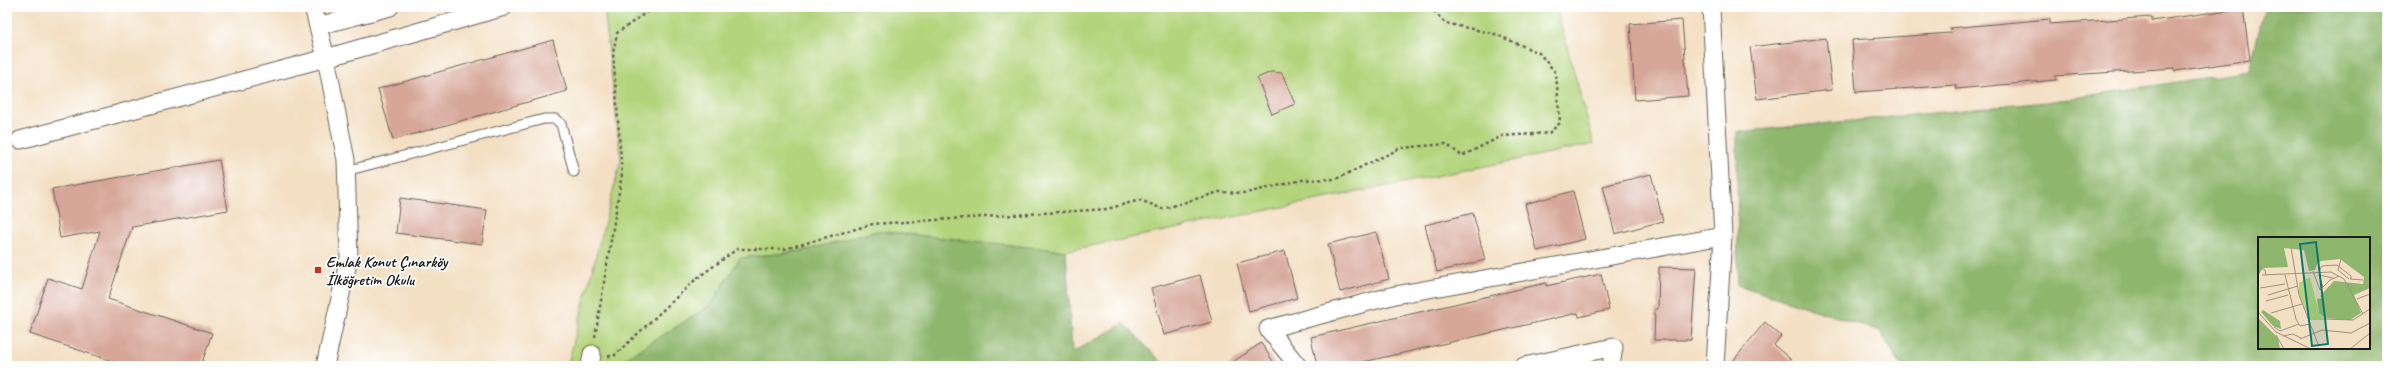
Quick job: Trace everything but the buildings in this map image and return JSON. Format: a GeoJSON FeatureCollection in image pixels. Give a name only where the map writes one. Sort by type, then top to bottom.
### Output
{"type":"FeatureCollection","features":[{"type":"Feature","properties":{"kind":"street"},"geometry":{"type":"LineString","coordinates":[[313,7],[326,58],[346,171],[349,258],[325,366]]}},
{"type":"Feature","properties":{"kind":"street"},"geometry":{"type":"LineString","coordinates":[[318,26],[390,7]]}},
{"type":"Feature","properties":{"kind":"street"},"geometry":{"type":"LineString","coordinates":[[20,140],[326,58],[504,7]]}},
{"type":"Feature","properties":{"kind":"street"},"geometry":{"type":"LineString","coordinates":[[1711,7],[1723,236],[1715,366]]}},
{"type":"Feature","properties":{"kind":"street"},"geometry":{"type":"LineString","coordinates":[[1298,366],[1268,329],[1395,295],[1723,236]]}},
{"type":"Feature","properties":{"kind":"street"},"geometry":{"type":"LineString","coordinates":[[1524,366],[1614,347],[1611,366]]}},
{"type":"Feature","properties":{"kind":"lane"},"geometry":{"type":"LineString","coordinates":[[346,171],[544,119],[555,119],[561,124],[574,172]]}},
{"type":"Feature","properties":{"kind":"path"},"geometry":{"type":"LineString","coordinates":[[654,7],[617,33],[612,53],[622,174],[591,360],[614,356],[696,279],[737,249],[785,249],[872,224],[1107,209],[1140,200],[1163,209],[1219,192],[1246,193],[1302,180],[1336,178],[1401,148],[1446,144],[1462,156],[1502,136],[1549,133],[1560,123],[1556,73],[1539,53],[1495,34],[1445,23],[1432,9],[1415,7]]}},
{"type":"Feature","properties":{"kind":"green space"},"geometry":{"type":"Polygon","coordinates":[[[1556,7],[1594,144],[1066,251],[877,231],[803,251],[740,258],[711,305],[614,366],[568,364],[621,160],[604,8],[1556,7]]]}},
{"type":"Feature","properties":{"kind":"green space"},"geometry":{"type":"Polygon","coordinates":[[[2265,7],[2387,7],[2387,366],[1901,366],[1880,331],[1738,285],[1737,132],[2047,102],[2249,71],[2265,7]]]}},
{"type":"Feature","properties":{"kind":"green space"},"geometry":{"type":"Polygon","coordinates":[[[877,231],[1066,251],[1072,353],[1124,323],[1165,366],[614,366],[711,305],[740,258],[803,251],[877,231]]]}},
{"type":"Feature","properties":{"kind":"place","name":"Emlak Konut Çınarköy İlköğretim Okulu"},"geometry":{"type":"Point","coordinates":[318,270]}}]}
